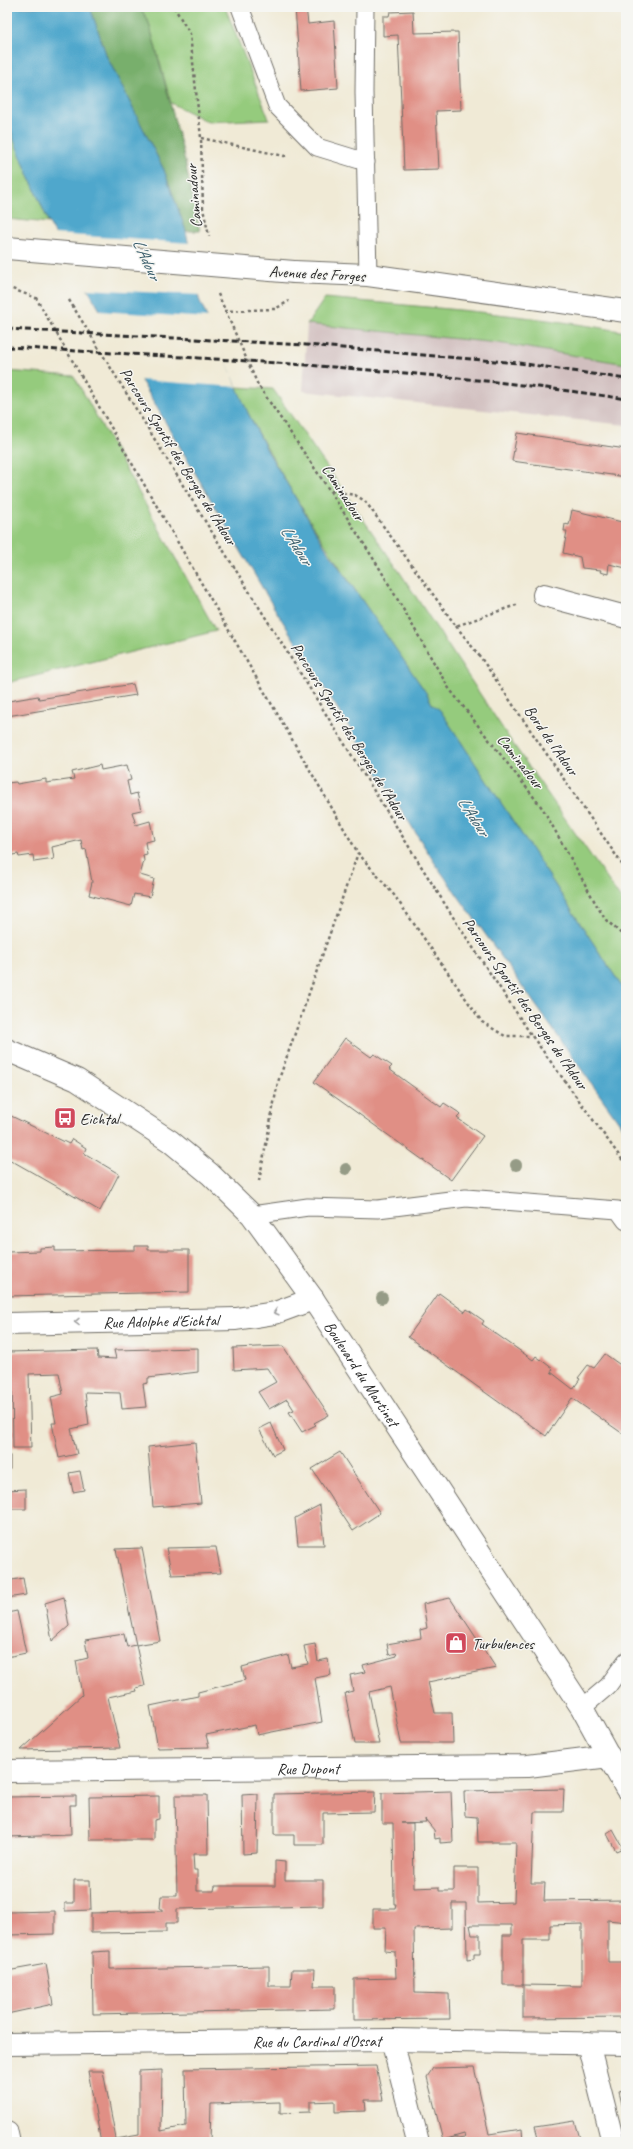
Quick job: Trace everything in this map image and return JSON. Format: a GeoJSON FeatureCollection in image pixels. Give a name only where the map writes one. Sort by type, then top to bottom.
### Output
{"type":"FeatureCollection","features":[{"type":"Feature","properties":{"kind":"street","name":"Avenue des Forges"},"geometry":{"type":"LineString","coordinates":[[7,248],[294,272],[368,275],[626,311]]}},
{"type":"Feature","properties":{"kind":"street"},"geometry":{"type":"LineString","coordinates":[[544,595],[626,617]]}},
{"type":"Feature","properties":{"kind":"street","name":"Boulevard du Martinet"},"geometry":{"type":"LineString","coordinates":[[7,1050],[77,1080],[170,1141],[210,1174],[252,1215],[313,1299],[582,1708],[626,1788]]}},
{"type":"Feature","properties":{"kind":"street","name":"Rue Adolphe d'Eichtal"},"geometry":{"type":"LineString","coordinates":[[7,1324],[236,1319],[275,1313],[313,1299]]}},
{"type":"Feature","properties":{"kind":"street","name":"Rue Dupont"},"geometry":{"type":"LineString","coordinates":[[7,1771],[528,1766],[609,1756]]}},
{"type":"Feature","properties":{"kind":"street"},"geometry":{"type":"LineString","coordinates":[[392,2040],[418,2142]]}},
{"type":"Feature","properties":{"kind":"street","name":"Rue du Cardinal d'Ossat"},"geometry":{"type":"LineString","coordinates":[[7,2044],[392,2040],[588,2042],[626,2044]]}},
{"type":"Feature","properties":{"kind":"street"},"geometry":{"type":"LineString","coordinates":[[588,2042],[613,2142]]}},
{"type":"Feature","properties":{"kind":"street"},"geometry":{"type":"LineString","coordinates":[[7,2133],[9,2142]]}},
{"type":"Feature","properties":{"kind":"lane"},"geometry":{"type":"LineString","coordinates":[[240,7],[277,106],[317,147],[366,162]]}},
{"type":"Feature","properties":{"kind":"lane"},"geometry":{"type":"LineString","coordinates":[[365,7],[368,275]]}},
{"type":"Feature","properties":{"kind":"lane"},"geometry":{"type":"LineString","coordinates":[[252,1215],[308,1207],[378,1209],[466,1198],[618,1210],[626,1221]]}},
{"type":"Feature","properties":{"kind":"lane"},"geometry":{"type":"LineString","coordinates":[[582,1708],[608,1686],[626,1661]]}},
{"type":"Feature","properties":{"kind":"path","name":"Caminadour"},"geometry":{"type":"LineString","coordinates":[[174,7],[190,34],[201,138],[203,209],[210,243]]}},
{"type":"Feature","properties":{"kind":"path"},"geometry":{"type":"LineString","coordinates":[[201,138],[284,156],[317,147]]}},
{"type":"Feature","properties":{"kind":"path"},"geometry":{"type":"LineString","coordinates":[[7,287],[36,298],[358,853],[394,895],[482,1022],[506,1036],[532,1036]]}},
{"type":"Feature","properties":{"kind":"path","name":"Caminadour"},"geometry":{"type":"LineString","coordinates":[[217,293],[258,385],[330,491],[380,569],[448,687],[543,809],[605,919],[626,938]]}},
{"type":"Feature","properties":{"kind":"path","name":"Parcours Sportif des Berges de l'Adour"},"geometry":{"type":"LineString","coordinates":[[69,300],[200,514],[449,911],[532,1036],[626,1165]]}},
{"type":"Feature","properties":{"kind":"path","name":"Bord de l'Adour"},"geometry":{"type":"LineString","coordinates":[[330,491],[355,495],[365,501],[481,658],[626,870]]}},
{"type":"Feature","properties":{"kind":"path"},"geometry":{"type":"LineString","coordinates":[[456,626],[544,595]]}},
{"type":"Feature","properties":{"kind":"path"},"geometry":{"type":"LineString","coordinates":[[252,1215],[278,1082],[358,853]]}},
{"type":"Feature","properties":{"kind":"shaded area"},"geometry":{"type":"Polygon","coordinates":[[[307,324],[498,343],[626,364],[626,425],[303,391],[307,324]]]}},
{"type":"Feature","properties":{"kind":"green space"},"geometry":{"type":"Polygon","coordinates":[[[90,7],[140,7],[149,23],[182,148],[200,231],[186,231],[164,170],[107,57],[90,7]]]}},
{"type":"Feature","properties":{"kind":"green space"},"geometry":{"type":"Polygon","coordinates":[[[140,7],[225,7],[269,119],[208,122],[171,103],[149,23],[140,7]]]}},
{"type":"Feature","properties":{"kind":"green space"},"geometry":{"type":"Polygon","coordinates":[[[7,117],[15,143],[49,223],[7,219],[7,117]]]}},
{"type":"Feature","properties":{"kind":"green space"},"geometry":{"type":"Polygon","coordinates":[[[325,298],[551,320],[626,332],[626,364],[498,343],[307,324],[325,298]]]}},
{"type":"Feature","properties":{"kind":"green space"},"geometry":{"type":"Polygon","coordinates":[[[7,371],[74,376],[216,631],[7,683],[7,371]]]}},
{"type":"Feature","properties":{"kind":"green space"},"geometry":{"type":"Polygon","coordinates":[[[235,387],[273,389],[401,574],[511,741],[626,906],[626,993],[440,710],[432,704],[427,694],[375,620],[325,544],[278,467],[235,387]]]}},
{"type":"Feature","properties":{"kind":"water","name":"L'Adour"},"geometry":{"type":"Polygon","coordinates":[[[7,7],[90,7],[107,57],[164,170],[186,231],[199,299],[248,413],[268,452],[325,547],[427,694],[432,704],[440,710],[626,993],[626,1132],[436,865],[273,606],[49,223],[15,143],[7,117],[7,7]]]}},
{"type":"Feature","properties":{"kind":"pier"},"geometry":{"type":"Polygon","coordinates":[[[54,234],[190,243],[200,295],[86,289],[54,234]]]}},
{"type":"Feature","properties":{"kind":"pier"},"geometry":{"type":"Polygon","coordinates":[[[99,311],[209,318],[237,387],[139,380],[99,311]]]}},
{"type":"Feature","properties":{"kind":"building"},"geometry":{"type":"Polygon","coordinates":[[[295,7],[306,7],[308,24],[334,21],[338,88],[301,91],[295,7]]]}},
{"type":"Feature","properties":{"kind":"building"},"geometry":{"type":"Polygon","coordinates":[[[413,11],[414,33],[458,32],[461,110],[436,111],[439,169],[404,170],[398,35],[383,36],[383,16],[389,16],[390,12],[413,11]]]}},
{"type":"Feature","properties":{"kind":"building"},"geometry":{"type":"Polygon","coordinates":[[[517,433],[626,449],[626,477],[512,461],[517,433]]]}},
{"type":"Feature","properties":{"kind":"building"},"geometry":{"type":"Polygon","coordinates":[[[572,510],[626,523],[626,568],[609,564],[608,574],[600,572],[601,570],[582,568],[580,557],[563,553],[567,531],[564,531],[565,524],[569,525],[572,510]]]}},
{"type":"Feature","properties":{"kind":"building"},"geometry":{"type":"Polygon","coordinates":[[[133,684],[136,695],[7,716],[9,701],[38,696],[39,699],[133,684]]]}},
{"type":"Feature","properties":{"kind":"building"},"geometry":{"type":"Polygon","coordinates":[[[100,765],[101,770],[127,765],[131,780],[127,781],[130,795],[137,793],[141,810],[132,812],[136,825],[150,821],[154,840],[145,842],[147,854],[143,855],[144,861],[140,875],[154,879],[150,897],[134,894],[131,906],[89,895],[92,882],[86,849],[83,850],[81,840],[52,847],[54,859],[34,862],[33,855],[19,857],[18,854],[7,856],[7,783],[16,782],[17,784],[46,779],[46,783],[74,779],[72,772],[100,765]]]}},
{"type":"Feature","properties":{"kind":"building"},"geometry":{"type":"Polygon","coordinates":[[[345,1038],[371,1057],[374,1054],[392,1066],[389,1069],[441,1107],[444,1103],[461,1114],[457,1118],[483,1136],[451,1180],[314,1082],[345,1038]]]}},
{"type":"Feature","properties":{"kind":"building"},"geometry":{"type":"Polygon","coordinates":[[[7,1114],[69,1144],[72,1139],[86,1148],[84,1153],[119,1174],[100,1211],[7,1158],[7,1114]]]}},
{"type":"Feature","properties":{"kind":"building"},"geometry":{"type":"Polygon","coordinates":[[[135,1246],[148,1246],[148,1250],[189,1250],[189,1292],[7,1296],[7,1252],[40,1251],[40,1248],[55,1247],[55,1251],[135,1250],[135,1246]]]}},
{"type":"Feature","properties":{"kind":"building"},"geometry":{"type":"Polygon","coordinates":[[[439,1293],[465,1312],[467,1309],[484,1321],[482,1324],[533,1360],[536,1356],[553,1369],[551,1372],[573,1389],[580,1379],[578,1378],[588,1365],[594,1368],[605,1354],[626,1369],[626,1436],[572,1398],[546,1436],[408,1337],[439,1293]]]}},
{"type":"Feature","properties":{"kind":"building"},"geometry":{"type":"Polygon","coordinates":[[[283,1346],[329,1415],[314,1423],[316,1425],[302,1432],[289,1412],[294,1410],[287,1399],[269,1409],[258,1392],[276,1382],[267,1368],[234,1370],[233,1348],[283,1346]]]}},
{"type":"Feature","properties":{"kind":"building"},"geometry":{"type":"Polygon","coordinates":[[[198,1348],[198,1372],[148,1378],[148,1383],[143,1384],[146,1407],[122,1409],[120,1393],[85,1392],[89,1425],[71,1429],[77,1454],[59,1458],[52,1423],[56,1423],[51,1397],[63,1394],[59,1373],[29,1374],[31,1448],[13,1448],[12,1382],[7,1382],[7,1352],[97,1350],[98,1358],[116,1359],[114,1350],[198,1348]]]}},
{"type":"Feature","properties":{"kind":"building"},"geometry":{"type":"Polygon","coordinates":[[[271,1423],[283,1450],[273,1455],[259,1429],[271,1423]]]}},
{"type":"Feature","properties":{"kind":"building"},"geometry":{"type":"Polygon","coordinates":[[[195,1442],[201,1503],[153,1507],[148,1447],[195,1442]]]}},
{"type":"Feature","properties":{"kind":"building"},"geometry":{"type":"Polygon","coordinates":[[[340,1452],[380,1513],[353,1531],[312,1469],[340,1452]]]}},
{"type":"Feature","properties":{"kind":"building"},"geometry":{"type":"Polygon","coordinates":[[[7,1456],[10,1456],[10,1469],[7,1469],[7,1456]]]}},
{"type":"Feature","properties":{"kind":"building"},"geometry":{"type":"Polygon","coordinates":[[[80,1471],[84,1490],[73,1492],[69,1473],[80,1471]]]}},
{"type":"Feature","properties":{"kind":"building"},"geometry":{"type":"Polygon","coordinates":[[[26,1489],[26,1509],[7,1509],[7,1490],[26,1489]]]}},
{"type":"Feature","properties":{"kind":"building"},"geometry":{"type":"Polygon","coordinates":[[[320,1505],[324,1545],[298,1545],[295,1518],[320,1505]]]}},
{"type":"Feature","properties":{"kind":"building"},"geometry":{"type":"Polygon","coordinates":[[[216,1547],[221,1573],[172,1575],[166,1548],[216,1547]]]}},
{"type":"Feature","properties":{"kind":"building"},"geometry":{"type":"Polygon","coordinates":[[[142,1548],[160,1641],[136,1645],[116,1549],[142,1548]]]}},
{"type":"Feature","properties":{"kind":"building"},"geometry":{"type":"Polygon","coordinates":[[[23,1578],[26,1595],[7,1598],[7,1581],[23,1578]]]}},
{"type":"Feature","properties":{"kind":"building"},"geometry":{"type":"Polygon","coordinates":[[[64,1597],[69,1626],[52,1641],[45,1603],[64,1597]]]}},
{"type":"Feature","properties":{"kind":"building"},"geometry":{"type":"Polygon","coordinates":[[[450,1598],[496,1668],[428,1682],[435,1713],[452,1713],[453,1743],[401,1743],[390,1687],[369,1692],[379,1744],[355,1744],[345,1693],[353,1691],[350,1675],[365,1672],[363,1665],[397,1656],[396,1653],[389,1655],[387,1644],[421,1638],[420,1630],[427,1628],[423,1604],[450,1598]]]}},
{"type":"Feature","properties":{"kind":"building"},"geometry":{"type":"Polygon","coordinates":[[[17,1611],[26,1653],[7,1657],[7,1613],[17,1611]]]}},
{"type":"Feature","properties":{"kind":"building"},"geometry":{"type":"Polygon","coordinates":[[[124,1634],[127,1647],[136,1645],[145,1686],[136,1688],[137,1691],[108,1697],[120,1748],[21,1750],[82,1695],[76,1661],[88,1658],[85,1640],[124,1634]]]}},
{"type":"Feature","properties":{"kind":"building"},"geometry":{"type":"Polygon","coordinates":[[[315,1644],[318,1661],[328,1659],[331,1675],[315,1678],[322,1722],[257,1735],[255,1725],[206,1735],[209,1747],[158,1748],[150,1706],[198,1696],[198,1692],[245,1680],[242,1667],[288,1655],[291,1667],[308,1664],[304,1646],[315,1644]]]}},
{"type":"Feature","properties":{"kind":"building"},"geometry":{"type":"Polygon","coordinates":[[[564,1789],[563,1812],[534,1812],[531,1883],[545,1883],[544,1901],[626,1900],[626,1922],[608,1920],[608,1962],[626,1962],[626,2017],[523,2018],[523,1985],[503,1985],[503,1935],[512,1935],[512,1925],[470,1925],[472,1935],[480,1935],[480,1954],[474,1954],[474,1959],[467,1960],[466,1903],[452,1903],[452,1928],[414,1929],[415,1993],[449,1994],[450,2019],[354,2020],[354,1979],[396,1978],[395,1952],[385,1951],[386,1928],[373,1928],[373,1909],[395,1909],[396,1905],[394,1905],[393,1823],[382,1823],[382,1793],[451,1791],[453,1842],[440,1843],[440,1838],[435,1839],[434,1830],[425,1819],[426,1822],[401,1823],[413,1823],[414,1888],[439,1887],[439,1891],[454,1891],[454,1868],[478,1868],[478,1903],[514,1902],[516,1842],[478,1842],[477,1817],[465,1816],[464,1791],[564,1789]],[[582,1924],[550,1925],[550,1940],[523,1940],[523,1985],[582,1986],[582,1924]]]}},
{"type":"Feature","properties":{"kind":"building"},"geometry":{"type":"Polygon","coordinates":[[[375,1792],[374,1812],[323,1813],[323,1845],[294,1845],[294,1835],[274,1835],[274,1794],[375,1792]]]}},
{"type":"Feature","properties":{"kind":"building"},"geometry":{"type":"Polygon","coordinates":[[[258,1794],[257,1853],[243,1854],[242,1795],[258,1794]]]}},
{"type":"Feature","properties":{"kind":"building"},"geometry":{"type":"Polygon","coordinates":[[[175,1795],[207,1795],[208,1854],[193,1854],[194,1870],[197,1870],[197,1891],[214,1891],[215,1886],[275,1886],[275,1861],[285,1862],[285,1880],[323,1880],[323,1906],[177,1909],[177,1923],[166,1923],[166,1932],[91,1933],[91,1913],[163,1911],[163,1909],[160,1909],[161,1896],[177,1896],[175,1795]]]}},
{"type":"Feature","properties":{"kind":"building"},"geometry":{"type":"Polygon","coordinates":[[[76,1796],[76,1805],[70,1805],[71,1835],[8,1837],[7,1797],[76,1796]]]}},
{"type":"Feature","properties":{"kind":"building"},"geometry":{"type":"Polygon","coordinates":[[[159,1796],[159,1819],[154,1820],[154,1840],[90,1840],[89,1797],[159,1796]]]}},
{"type":"Feature","properties":{"kind":"building"},"geometry":{"type":"Polygon","coordinates":[[[613,1830],[623,1848],[616,1851],[607,1834],[613,1830]]]}},
{"type":"Feature","properties":{"kind":"building"},"geometry":{"type":"Polygon","coordinates":[[[74,1880],[90,1880],[91,1910],[65,1911],[65,1903],[74,1903],[74,1880]]]}},
{"type":"Feature","properties":{"kind":"building"},"geometry":{"type":"Polygon","coordinates":[[[55,1911],[55,1934],[7,1935],[7,1912],[55,1911]]]}},
{"type":"Feature","properties":{"kind":"building"},"geometry":{"type":"Polygon","coordinates":[[[110,1951],[110,1969],[269,1966],[269,1986],[291,1986],[292,1969],[315,1969],[314,1986],[335,1986],[335,2009],[93,2014],[92,1952],[110,1951]]]}},
{"type":"Feature","properties":{"kind":"building"},"geometry":{"type":"Polygon","coordinates":[[[46,1964],[53,2004],[7,2014],[7,1971],[46,1964]]]}},
{"type":"Feature","properties":{"kind":"building"},"geometry":{"type":"Polygon","coordinates":[[[376,2066],[383,2100],[365,2100],[366,2111],[335,2112],[335,2101],[310,2102],[310,2112],[280,2113],[280,2102],[211,2104],[210,2142],[101,2142],[88,2071],[103,2071],[116,2139],[139,2135],[139,2071],[162,2070],[161,2131],[186,2126],[185,2069],[376,2066]]]}},
{"type":"Feature","properties":{"kind":"building"},"geometry":{"type":"Polygon","coordinates":[[[474,2067],[489,2134],[522,2129],[523,2141],[444,2142],[443,2140],[427,2077],[433,2068],[474,2067]],[[464,2134],[443,2140],[465,2137],[464,2134]]]}},
{"type":"Feature","properties":{"kind":"building"},"geometry":{"type":"Polygon","coordinates":[[[626,2090],[626,2116],[625,2116],[619,2092],[626,2090]]]}},
{"type":"Feature","properties":{"kind":"building"},"geometry":{"type":"Polygon","coordinates":[[[575,2121],[581,2142],[539,2142],[535,2127],[575,2121]]]}},
{"type":"Feature","properties":{"kind":"railway"},"geometry":{"type":"LineString","coordinates":[[7,329],[306,345],[519,363],[626,379]]}},
{"type":"Feature","properties":{"kind":"railway"},"geometry":{"type":"LineString","coordinates":[[7,347],[395,372],[472,379],[626,399]]}},
{"type":"Feature","properties":{"kind":"place","name":"Eichtal"},"geometry":{"type":"Point","coordinates":[65,1118]}},
{"type":"Feature","properties":{"kind":"place","name":"Turbulences"},"geometry":{"type":"Point","coordinates":[456,1643]}}]}
